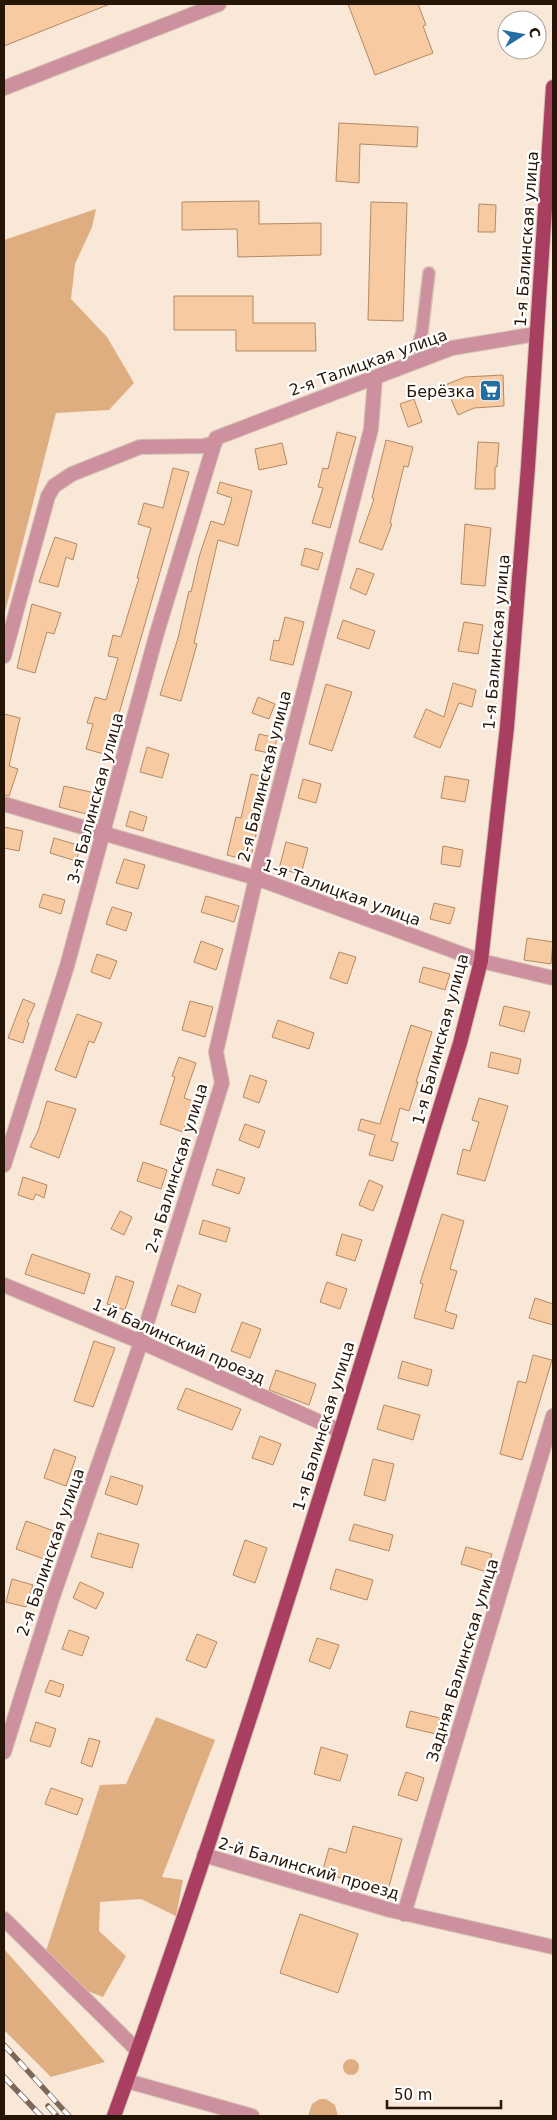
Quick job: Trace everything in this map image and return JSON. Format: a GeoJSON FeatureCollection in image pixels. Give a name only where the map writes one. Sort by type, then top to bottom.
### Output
{"type":"FeatureCollection","features":[{"type":"Feature","properties":{"kind":"main road","name":"1-я Балинская улица"},"geometry":{"type":"LineString","coordinates":[[114,2116],[276,1639],[460,1043],[481,961],[507,727],[552,144],[553,87]]}},
{"type":"Feature","properties":{"kind":"street"},"geometry":{"type":"LineString","coordinates":[[4,88],[219,4]]}},
{"type":"Feature","properties":{"kind":"street"},"geometry":{"type":"LineString","coordinates":[[417,348],[422,332],[429,272]]}},
{"type":"Feature","properties":{"kind":"street","name":"2-я Талицкая улица"},"geometry":{"type":"LineString","coordinates":[[4,656],[48,496],[54,486],[72,474],[140,447],[203,446],[452,348],[536,334]]}},
{"type":"Feature","properties":{"kind":"street","name":"2-я Балинская улица"},"geometry":{"type":"LineString","coordinates":[[4,1752],[52,1599],[141,1342],[222,1083],[216,1052],[256,878],[371,429],[376,378]]}},
{"type":"Feature","properties":{"kind":"street","name":"3-я Балинская улица"},"geometry":{"type":"LineString","coordinates":[[4,1165],[67,966],[156,636],[216,440]]}},
{"type":"Feature","properties":{"kind":"street","name":"1-я Талицкая улица"},"geometry":{"type":"LineString","coordinates":[[4,804],[256,878],[481,961],[553,978]]}},
{"type":"Feature","properties":{"kind":"street","name":"1-й Балинский проезд"},"geometry":{"type":"LineString","coordinates":[[4,1285],[141,1342],[340,1431]]}},
{"type":"Feature","properties":{"kind":"street","name":"Задняя Балинская улица"},"geometry":{"type":"LineString","coordinates":[[404,1914],[553,1416]]}},
{"type":"Feature","properties":{"kind":"street","name":"2-й Балинский проезд"},"geometry":{"type":"LineString","coordinates":[[204,1855],[404,1914],[553,1947]]}},
{"type":"Feature","properties":{"kind":"street"},"geometry":{"type":"LineString","coordinates":[[4,1919],[137,2050]]}},
{"type":"Feature","properties":{"kind":"street"},"geometry":{"type":"LineString","coordinates":[[127,2081],[252,2116]]}},
{"type":"Feature","properties":{"kind":"shaded area"},"geometry":{"type":"Polygon","coordinates":[[[96,209],[92,227],[75,264],[71,299],[107,337],[134,383],[109,410],[56,413],[4,616],[4,240],[96,209]]]}},
{"type":"Feature","properties":{"kind":"shaded area"},"geometry":{"type":"Polygon","coordinates":[[[156,1717],[215,1740],[162,1877],[183,1880],[176,1916],[141,1899],[100,1902],[99,1931],[126,1956],[103,1997],[80,1988],[46,1951],[100,1785],[126,1784],[156,1717]]]}},
{"type":"Feature","properties":{"kind":"shaded area"},"geometry":{"type":"Polygon","coordinates":[[[4,1949],[105,2062],[51,2077],[4,2030],[4,1949]]]}},
{"type":"Feature","properties":{"kind":"shaded area"},"geometry":{"type":"Polygon","coordinates":[[[348,2059],[354,2059],[359,2064],[357,2073],[348,2075],[343,2070],[343,2064],[348,2059]]]}},
{"type":"Feature","properties":{"kind":"shaded area"},"geometry":{"type":"Polygon","coordinates":[[[320,2099],[326,2099],[335,2105],[338,2116],[308,2116],[312,2104],[320,2099]]]}},
{"type":"Feature","properties":{"kind":"building"},"geometry":{"type":"Polygon","coordinates":[[[4,4],[110,4],[4,46],[4,4]]]}},
{"type":"Feature","properties":{"kind":"building"},"geometry":{"type":"Polygon","coordinates":[[[348,4],[418,4],[426,25],[423,26],[433,53],[375,75],[348,4]]]}},
{"type":"Feature","properties":{"kind":"building"},"geometry":{"type":"Polygon","coordinates":[[[339,123],[418,127],[417,147],[360,144],[359,183],[336,181],[339,123]]]}},
{"type":"Feature","properties":{"kind":"building"},"geometry":{"type":"Polygon","coordinates":[[[259,201],[259,224],[321,223],[321,255],[238,257],[237,229],[182,230],[182,202],[259,201]]]}},
{"type":"Feature","properties":{"kind":"building"},"geometry":{"type":"Polygon","coordinates":[[[371,202],[407,203],[403,321],[368,320],[371,202]]]}},
{"type":"Feature","properties":{"kind":"building"},"geometry":{"type":"Polygon","coordinates":[[[479,204],[496,205],[495,232],[478,232],[479,204]]]}},
{"type":"Feature","properties":{"kind":"building"},"geometry":{"type":"Polygon","coordinates":[[[174,296],[253,296],[253,323],[315,323],[316,351],[236,351],[236,330],[174,330],[174,296]]]}},
{"type":"Feature","properties":{"kind":"building"},"geometry":{"type":"Polygon","coordinates":[[[503,375],[504,406],[474,408],[458,415],[445,385],[465,377],[503,375]]]}},
{"type":"Feature","properties":{"kind":"building"},"geometry":{"type":"Polygon","coordinates":[[[414,399],[422,422],[408,427],[400,404],[414,399]]]}},
{"type":"Feature","properties":{"kind":"building"},"geometry":{"type":"Polygon","coordinates":[[[337,432],[356,437],[330,528],[312,523],[323,488],[318,487],[323,468],[328,469],[337,432]]]}},
{"type":"Feature","properties":{"kind":"building"},"geometry":{"type":"Polygon","coordinates":[[[386,440],[413,447],[408,467],[404,466],[390,523],[392,524],[382,550],[359,542],[374,499],[372,498],[386,440]]]}},
{"type":"Feature","properties":{"kind":"building"},"geometry":{"type":"Polygon","coordinates":[[[478,442],[499,443],[497,467],[495,467],[495,489],[475,489],[478,442]]]}},
{"type":"Feature","properties":{"kind":"building"},"geometry":{"type":"Polygon","coordinates":[[[282,443],[287,464],[259,470],[255,449],[282,443]]]}},
{"type":"Feature","properties":{"kind":"building"},"geometry":{"type":"Polygon","coordinates":[[[173,468],[189,472],[107,755],[86,749],[93,724],[87,723],[95,697],[106,700],[118,658],[108,656],[113,635],[121,637],[139,578],[137,578],[151,528],[138,524],[144,503],[163,508],[173,468]]]}},
{"type":"Feature","properties":{"kind":"building"},"geometry":{"type":"Polygon","coordinates":[[[220,482],[252,491],[238,546],[218,540],[194,643],[197,644],[181,701],[160,695],[211,521],[224,525],[232,498],[217,493],[220,482]]]}},
{"type":"Feature","properties":{"kind":"building"},"geometry":{"type":"Polygon","coordinates":[[[465,524],[491,528],[485,586],[461,584],[465,524]]]}},
{"type":"Feature","properties":{"kind":"building"},"geometry":{"type":"Polygon","coordinates":[[[55,537],[77,544],[73,560],[66,557],[58,587],[39,582],[55,537]]]}},
{"type":"Feature","properties":{"kind":"building"},"geometry":{"type":"Polygon","coordinates":[[[305,548],[323,553],[318,570],[301,565],[305,548]]]}},
{"type":"Feature","properties":{"kind":"building"},"geometry":{"type":"Polygon","coordinates":[[[357,568],[374,574],[366,595],[350,588],[357,568]]]}},
{"type":"Feature","properties":{"kind":"building"},"geometry":{"type":"Polygon","coordinates":[[[32,604],[61,613],[54,634],[47,632],[35,673],[17,668],[32,604]]]}},
{"type":"Feature","properties":{"kind":"building"},"geometry":{"type":"Polygon","coordinates":[[[285,617],[304,622],[293,665],[270,660],[274,640],[279,641],[285,617]]]}},
{"type":"Feature","properties":{"kind":"building"},"geometry":{"type":"Polygon","coordinates":[[[343,620],[375,631],[369,649],[337,638],[343,620]]]}},
{"type":"Feature","properties":{"kind":"building"},"geometry":{"type":"Polygon","coordinates":[[[464,622],[483,625],[478,654],[458,651],[464,622]]]}},
{"type":"Feature","properties":{"kind":"building"},"geometry":{"type":"Polygon","coordinates":[[[453,683],[476,690],[472,707],[459,703],[440,748],[414,737],[426,709],[444,717],[453,683]]]}},
{"type":"Feature","properties":{"kind":"building"},"geometry":{"type":"Polygon","coordinates":[[[326,684],[352,692],[332,751],[309,744],[326,684]]]}},
{"type":"Feature","properties":{"kind":"building"},"geometry":{"type":"Polygon","coordinates":[[[258,697],[275,704],[269,719],[252,713],[258,697]]]}},
{"type":"Feature","properties":{"kind":"building"},"geometry":{"type":"Polygon","coordinates":[[[4,714],[20,718],[9,766],[18,769],[9,796],[4,795],[4,714]]]}},
{"type":"Feature","properties":{"kind":"building"},"geometry":{"type":"Polygon","coordinates":[[[259,734],[277,738],[273,754],[255,750],[259,734]]]}},
{"type":"Feature","properties":{"kind":"building"},"geometry":{"type":"Polygon","coordinates":[[[147,747],[169,754],[162,778],[140,772],[147,747]]]}},
{"type":"Feature","properties":{"kind":"building"},"geometry":{"type":"Polygon","coordinates":[[[251,774],[269,778],[250,861],[227,855],[236,817],[241,818],[251,774]]]}},
{"type":"Feature","properties":{"kind":"building"},"geometry":{"type":"Polygon","coordinates":[[[445,776],[469,780],[465,802],[441,798],[445,776]]]}},
{"type":"Feature","properties":{"kind":"building"},"geometry":{"type":"Polygon","coordinates":[[[303,779],[321,784],[316,803],[298,798],[303,779]]]}},
{"type":"Feature","properties":{"kind":"building"},"geometry":{"type":"Polygon","coordinates":[[[64,786],[95,793],[90,815],[59,807],[64,786]]]}},
{"type":"Feature","properties":{"kind":"building"},"geometry":{"type":"Polygon","coordinates":[[[130,811],[147,817],[143,831],[126,826],[130,811]]]}},
{"type":"Feature","properties":{"kind":"building"},"geometry":{"type":"Polygon","coordinates":[[[4,827],[23,831],[19,851],[4,848],[4,827]]]}},
{"type":"Feature","properties":{"kind":"building"},"geometry":{"type":"Polygon","coordinates":[[[54,838],[81,846],[76,861],[50,853],[54,838]]]}},
{"type":"Feature","properties":{"kind":"building"},"geometry":{"type":"Polygon","coordinates":[[[286,842],[308,848],[301,874],[279,869],[286,842]]]}},
{"type":"Feature","properties":{"kind":"building"},"geometry":{"type":"Polygon","coordinates":[[[443,846],[463,850],[460,867],[441,864],[443,846]]]}},
{"type":"Feature","properties":{"kind":"building"},"geometry":{"type":"Polygon","coordinates":[[[124,859],[145,865],[138,889],[116,883],[124,859]]]}},
{"type":"Feature","properties":{"kind":"building"},"geometry":{"type":"Polygon","coordinates":[[[43,894],[65,900],[61,914],[39,907],[43,894]]]}},
{"type":"Feature","properties":{"kind":"building"},"geometry":{"type":"Polygon","coordinates":[[[206,896],[239,906],[234,922],[201,912],[206,896]]]}},
{"type":"Feature","properties":{"kind":"building"},"geometry":{"type":"Polygon","coordinates":[[[434,903],[455,908],[450,924],[430,919],[434,903]]]}},
{"type":"Feature","properties":{"kind":"building"},"geometry":{"type":"Polygon","coordinates":[[[112,907],[132,913],[126,931],[106,924],[112,907]]]}},
{"type":"Feature","properties":{"kind":"building"},"geometry":{"type":"Polygon","coordinates":[[[527,938],[553,942],[551,964],[524,960],[527,938]]]}},
{"type":"Feature","properties":{"kind":"building"},"geometry":{"type":"Polygon","coordinates":[[[201,941],[223,949],[216,970],[194,962],[201,941]]]}},
{"type":"Feature","properties":{"kind":"building"},"geometry":{"type":"Polygon","coordinates":[[[339,952],[356,957],[347,984],[330,978],[339,952]]]}},
{"type":"Feature","properties":{"kind":"building"},"geometry":{"type":"Polygon","coordinates":[[[97,954],[117,961],[110,979],[91,972],[97,954]]]}},
{"type":"Feature","properties":{"kind":"building"},"geometry":{"type":"Polygon","coordinates":[[[423,967],[450,974],[445,990],[419,982],[423,967]]]}},
{"type":"Feature","properties":{"kind":"building"},"geometry":{"type":"Polygon","coordinates":[[[23,999],[35,1004],[27,1022],[29,1023],[23,1043],[8,1038],[23,999]]]}},
{"type":"Feature","properties":{"kind":"building"},"geometry":{"type":"Polygon","coordinates":[[[190,1001],[213,1007],[205,1037],[182,1030],[190,1001]]]}},
{"type":"Feature","properties":{"kind":"building"},"geometry":{"type":"Polygon","coordinates":[[[504,1006],[530,1012],[524,1032],[499,1025],[504,1006]]]}},
{"type":"Feature","properties":{"kind":"building"},"geometry":{"type":"Polygon","coordinates":[[[77,1014],[102,1023],[94,1043],[89,1041],[76,1078],[55,1070],[77,1014]]]}},
{"type":"Feature","properties":{"kind":"building"},"geometry":{"type":"Polygon","coordinates":[[[278,1020],[314,1033],[309,1049],[272,1037],[278,1020]]]}},
{"type":"Feature","properties":{"kind":"building"},"geometry":{"type":"Polygon","coordinates":[[[411,1025],[432,1032],[409,1111],[400,1108],[391,1141],[398,1143],[393,1161],[369,1155],[375,1135],[358,1130],[361,1119],[380,1124],[411,1025]]]}},
{"type":"Feature","properties":{"kind":"building"},"geometry":{"type":"Polygon","coordinates":[[[491,1052],[521,1059],[518,1074],[488,1067],[491,1052]]]}},
{"type":"Feature","properties":{"kind":"building"},"geometry":{"type":"Polygon","coordinates":[[[179,1057],[196,1063],[184,1098],[193,1101],[183,1132],[160,1124],[175,1077],[172,1076],[179,1057]]]}},
{"type":"Feature","properties":{"kind":"building"},"geometry":{"type":"Polygon","coordinates":[[[250,1075],[267,1081],[259,1103],[243,1097],[250,1075]]]}},
{"type":"Feature","properties":{"kind":"building"},"geometry":{"type":"Polygon","coordinates":[[[479,1098],[508,1106],[485,1181],[457,1174],[463,1149],[470,1151],[479,1122],[472,1120],[479,1098]]]}},
{"type":"Feature","properties":{"kind":"building"},"geometry":{"type":"Polygon","coordinates":[[[47,1101],[76,1109],[59,1158],[30,1147],[38,1131],[47,1101]]]}},
{"type":"Feature","properties":{"kind":"building"},"geometry":{"type":"Polygon","coordinates":[[[245,1124],[265,1131],[259,1148],[239,1140],[245,1124]]]}},
{"type":"Feature","properties":{"kind":"building"},"geometry":{"type":"Polygon","coordinates":[[[143,1162],[167,1170],[161,1189],[137,1181],[143,1162]]]}},
{"type":"Feature","properties":{"kind":"building"},"geometry":{"type":"Polygon","coordinates":[[[217,1169],[245,1178],[239,1194],[212,1185],[217,1169]]]}},
{"type":"Feature","properties":{"kind":"building"},"geometry":{"type":"Polygon","coordinates":[[[23,1177],[47,1185],[44,1198],[36,1194],[33,1200],[18,1195],[23,1177]]]}},
{"type":"Feature","properties":{"kind":"building"},"geometry":{"type":"Polygon","coordinates":[[[369,1180],[383,1186],[373,1211],[359,1205],[369,1180]]]}},
{"type":"Feature","properties":{"kind":"building"},"geometry":{"type":"Polygon","coordinates":[[[120,1211],[132,1217],[124,1235],[111,1229],[120,1211]]]}},
{"type":"Feature","properties":{"kind":"building"},"geometry":{"type":"Polygon","coordinates":[[[442,1214],[464,1221],[450,1269],[457,1271],[445,1311],[457,1315],[453,1329],[414,1318],[423,1284],[420,1283],[442,1214]]]}},
{"type":"Feature","properties":{"kind":"building"},"geometry":{"type":"Polygon","coordinates":[[[203,1220],[230,1228],[226,1242],[199,1234],[203,1220]]]}},
{"type":"Feature","properties":{"kind":"building"},"geometry":{"type":"Polygon","coordinates":[[[342,1234],[362,1240],[355,1261],[336,1255],[342,1234]]]}},
{"type":"Feature","properties":{"kind":"building"},"geometry":{"type":"Polygon","coordinates":[[[32,1254],[90,1274],[84,1294],[25,1274],[32,1254]]]}},
{"type":"Feature","properties":{"kind":"building"},"geometry":{"type":"Polygon","coordinates":[[[116,1276],[134,1282],[125,1310],[107,1304],[116,1276]]]}},
{"type":"Feature","properties":{"kind":"building"},"geometry":{"type":"Polygon","coordinates":[[[327,1282],[347,1289],[340,1309],[320,1302],[327,1282]]]}},
{"type":"Feature","properties":{"kind":"building"},"geometry":{"type":"Polygon","coordinates":[[[178,1285],[201,1294],[195,1313],[171,1305],[178,1285]]]}},
{"type":"Feature","properties":{"kind":"building"},"geometry":{"type":"Polygon","coordinates":[[[535,1298],[553,1304],[553,1325],[529,1318],[535,1298]]]}},
{"type":"Feature","properties":{"kind":"building"},"geometry":{"type":"Polygon","coordinates":[[[242,1322],[261,1329],[250,1358],[231,1351],[242,1322]]]}},
{"type":"Feature","properties":{"kind":"building"},"geometry":{"type":"Polygon","coordinates":[[[94,1341],[115,1348],[93,1407],[74,1401],[94,1341]]]}},
{"type":"Feature","properties":{"kind":"building"},"geometry":{"type":"Polygon","coordinates":[[[533,1355],[552,1360],[522,1460],[500,1454],[518,1381],[526,1383],[533,1355]]]}},
{"type":"Feature","properties":{"kind":"building"},"geometry":{"type":"Polygon","coordinates":[[[402,1361],[432,1370],[428,1386],[398,1378],[402,1361]]]}},
{"type":"Feature","properties":{"kind":"building"},"geometry":{"type":"Polygon","coordinates":[[[276,1370],[316,1384],[309,1405],[269,1390],[276,1370]]]}},
{"type":"Feature","properties":{"kind":"building"},"geometry":{"type":"Polygon","coordinates":[[[186,1388],[241,1409],[232,1430],[177,1409],[186,1388]]]}},
{"type":"Feature","properties":{"kind":"building"},"geometry":{"type":"Polygon","coordinates":[[[384,1405],[420,1415],[413,1440],[377,1429],[384,1405]]]}},
{"type":"Feature","properties":{"kind":"building"},"geometry":{"type":"Polygon","coordinates":[[[260,1436],[281,1444],[273,1465],[252,1458],[260,1436]]]}},
{"type":"Feature","properties":{"kind":"building"},"geometry":{"type":"Polygon","coordinates":[[[54,1449],[76,1457],[66,1486],[44,1478],[54,1449]]]}},
{"type":"Feature","properties":{"kind":"building"},"geometry":{"type":"Polygon","coordinates":[[[373,1459],[394,1464],[385,1501],[364,1495],[373,1459]]]}},
{"type":"Feature","properties":{"kind":"building"},"geometry":{"type":"Polygon","coordinates":[[[111,1476],[143,1486],[137,1505],[105,1494],[111,1476]]]}},
{"type":"Feature","properties":{"kind":"building"},"geometry":{"type":"Polygon","coordinates":[[[26,1521],[54,1531],[44,1559],[16,1549],[26,1521]]]}},
{"type":"Feature","properties":{"kind":"building"},"geometry":{"type":"Polygon","coordinates":[[[354,1524],[393,1535],[389,1551],[349,1540],[354,1524]]]}},
{"type":"Feature","properties":{"kind":"building"},"geometry":{"type":"Polygon","coordinates":[[[98,1533],[139,1544],[132,1568],[91,1557],[98,1533]]]}},
{"type":"Feature","properties":{"kind":"building"},"geometry":{"type":"Polygon","coordinates":[[[245,1540],[267,1548],[255,1583],[233,1575],[245,1540]]]}},
{"type":"Feature","properties":{"kind":"building"},"geometry":{"type":"Polygon","coordinates":[[[466,1547],[492,1554],[487,1572],[461,1564],[466,1547]]]}},
{"type":"Feature","properties":{"kind":"building"},"geometry":{"type":"Polygon","coordinates":[[[336,1569],[373,1580],[367,1600],[330,1589],[336,1569]]]}},
{"type":"Feature","properties":{"kind":"building"},"geometry":{"type":"Polygon","coordinates":[[[12,1579],[33,1585],[26,1607],[6,1602],[12,1579]]]}},
{"type":"Feature","properties":{"kind":"building"},"geometry":{"type":"Polygon","coordinates":[[[80,1582],[104,1593],[96,1609],[73,1598],[80,1582]]]}},
{"type":"Feature","properties":{"kind":"building"},"geometry":{"type":"Polygon","coordinates":[[[69,1630],[89,1637],[82,1656],[62,1649],[69,1630]]]}},
{"type":"Feature","properties":{"kind":"building"},"geometry":{"type":"Polygon","coordinates":[[[197,1634],[217,1642],[206,1668],[186,1660],[197,1634]]]}},
{"type":"Feature","properties":{"kind":"building"},"geometry":{"type":"Polygon","coordinates":[[[317,1638],[339,1645],[330,1669],[309,1661],[317,1638]]]}},
{"type":"Feature","properties":{"kind":"building"},"geometry":{"type":"Polygon","coordinates":[[[50,1680],[64,1685],[60,1697],[45,1692],[50,1680]]]}},
{"type":"Feature","properties":{"kind":"building"},"geometry":{"type":"Polygon","coordinates":[[[410,1711],[440,1718],[436,1734],[406,1727],[410,1711]]]}},
{"type":"Feature","properties":{"kind":"building"},"geometry":{"type":"Polygon","coordinates":[[[36,1722],[56,1729],[50,1747],[30,1741],[36,1722]]]}},
{"type":"Feature","properties":{"kind":"building"},"geometry":{"type":"Polygon","coordinates":[[[89,1738],[100,1741],[92,1767],[81,1763],[89,1738]]]}},
{"type":"Feature","properties":{"kind":"building"},"geometry":{"type":"Polygon","coordinates":[[[321,1747],[348,1755],[340,1781],[314,1774],[321,1747]]]}},
{"type":"Feature","properties":{"kind":"building"},"geometry":{"type":"Polygon","coordinates":[[[406,1772],[424,1778],[417,1801],[398,1795],[406,1772]]]}},
{"type":"Feature","properties":{"kind":"building"},"geometry":{"type":"Polygon","coordinates":[[[51,1788],[83,1799],[77,1815],[45,1804],[51,1788]]]}},
{"type":"Feature","properties":{"kind":"building"},"geometry":{"type":"Polygon","coordinates":[[[353,1826],[402,1839],[388,1890],[322,1873],[329,1848],[346,1853],[353,1826]]]}},
{"type":"Feature","properties":{"kind":"building"},"geometry":{"type":"Polygon","coordinates":[[[300,1914],[358,1934],[338,1993],[280,1973],[300,1914]]]}},
{"type":"Feature","properties":{"kind":"railway"},"geometry":{"type":"LineString","coordinates":[[4,2045],[69,2116]]}},
{"type":"Feature","properties":{"kind":"railway"},"geometry":{"type":"LineString","coordinates":[[4,2077],[41,2116]]}},
{"type":"Feature","properties":{"kind":"railway"},"geometry":{"type":"LineString","coordinates":[[48,2106],[57,2116]]}},
{"type":"Feature","properties":{"kind":"place","name":"Берёзка"},"geometry":{"type":"Point","coordinates":[491,391]}}]}
